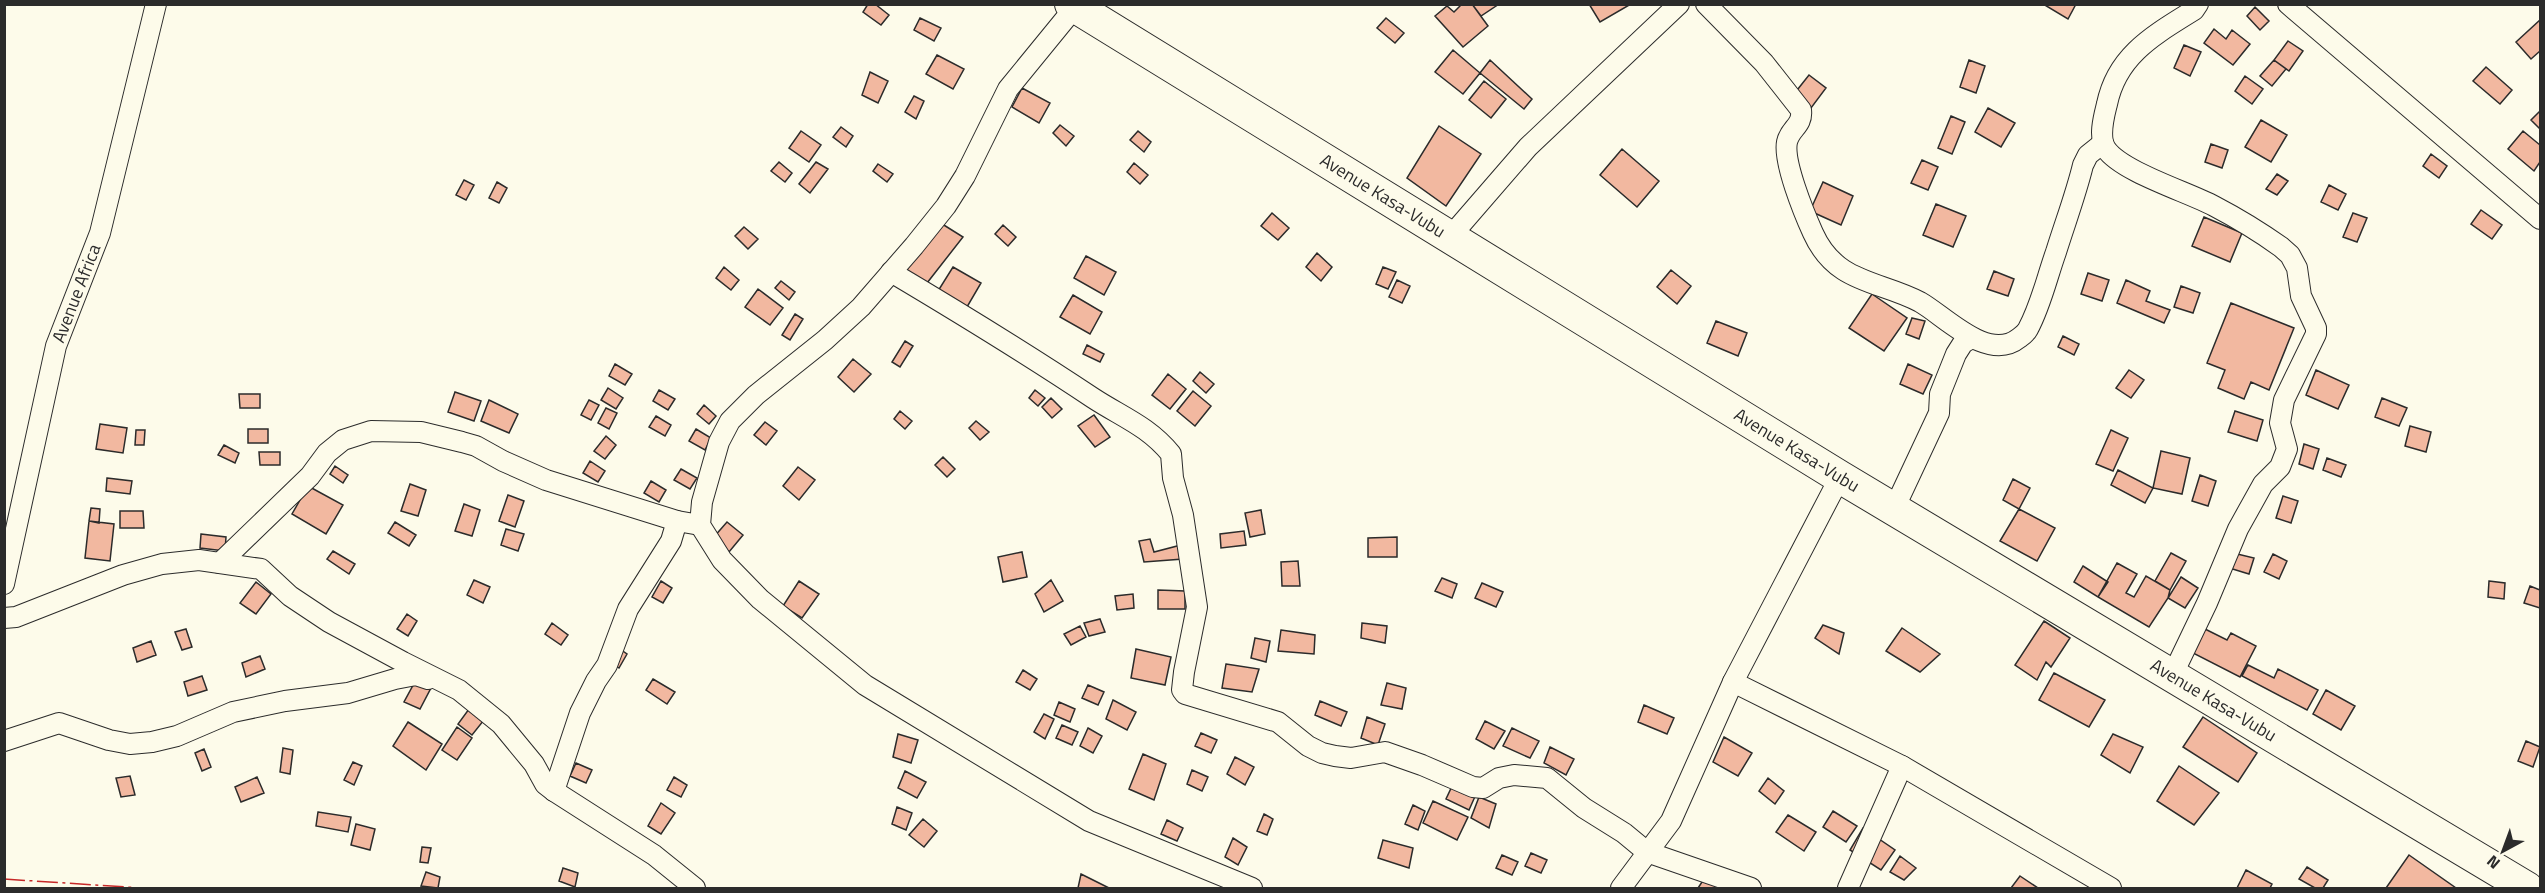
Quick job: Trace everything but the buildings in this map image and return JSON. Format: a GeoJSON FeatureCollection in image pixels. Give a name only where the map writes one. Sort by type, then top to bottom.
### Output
{"type":"FeatureCollection","features":[{"type":"Feature","properties":{"kind":"highway","name":"Avenue Kasa-Vubu"},"geometry":{"type":"LineString","coordinates":[[1073,6],[1840,477],[2172,676],[2496,880],[2528,888]]}},
{"type":"Feature","properties":{"kind":"street","name":"Avenue Africa"},"geometry":{"type":"LineString","coordinates":[[4,584],[56,346],[100,233],[156,4]]}},
{"type":"Feature","properties":{"kind":"street"},"geometry":{"type":"LineString","coordinates":[[1450,237],[1528,147],[1679,4]]}},
{"type":"Feature","properties":{"kind":"street"},"geometry":{"type":"LineString","coordinates":[[1706,4],[1764,63],[1801,110],[1802,119],[1787,140],[1791,175],[1813,233],[1823,251],[1832,262],[1870,284],[1919,302],[1970,339],[2005,344],[2016,341],[2027,332],[2042,294],[2083,165],[2088,155],[2103,143]]}},
{"type":"Feature","properties":{"kind":"street"},"geometry":{"type":"LineString","coordinates":[[2172,676],[2207,603],[2238,529],[2263,484],[2280,467],[2285,456],[2287,449],[2280,423],[2284,400],[2316,334],[2316,328],[2301,296],[2296,268],[2290,255],[2281,247],[2213,206],[2132,168],[2113,156],[2103,143],[2104,117],[2111,83],[2132,54],[2147,41],[2194,10],[2198,4]]}},
{"type":"Feature","properties":{"kind":"street"},"geometry":{"type":"LineString","coordinates":[[2288,4],[2540,217]]}},
{"type":"Feature","properties":{"kind":"street"},"geometry":{"type":"LineString","coordinates":[[1073,6],[1008,89],[965,176],[946,206],[854,314],[756,395],[730,421],[718,442],[702,502],[700,525],[722,560],[760,599],[865,685],[1089,821],[1252,888]]}},
{"type":"Feature","properties":{"kind":"street"},"geometry":{"type":"LineString","coordinates":[[891,272],[1016,347],[1094,399],[1132,419],[1170,454],[1173,478],[1183,515],[1197,607],[1184,672],[1182,690],[1185,694],[1278,722],[1308,746],[1322,753],[1352,758],[1385,752],[1473,787],[1483,788],[1499,778],[1514,775],[1546,778],[1584,808],[1624,832],[1647,852],[1751,888]]}},
{"type":"Feature","properties":{"kind":"street"},"geometry":{"type":"LineString","coordinates":[[1894,509],[1940,413],[1940,394],[1956,354],[1963,343],[1970,339]]}},
{"type":"Feature","properties":{"kind":"street"},"geometry":{"type":"LineString","coordinates":[[220,563],[310,476],[327,453],[343,440],[371,431],[421,432],[476,446],[546,480],[677,521],[700,525]]}},
{"type":"Feature","properties":{"kind":"street"},"geometry":{"type":"LineString","coordinates":[[1621,888],[1671,821],[1733,682],[1840,477]]}},
{"type":"Feature","properties":{"kind":"street"},"geometry":{"type":"LineString","coordinates":[[554,791],[580,713],[607,665],[628,609],[671,541],[677,521]]}},
{"type":"Feature","properties":{"kind":"street"},"geometry":{"type":"LineString","coordinates":[[4,618],[16,617],[123,576],[162,564],[199,560],[261,569],[290,596],[329,622],[459,690],[501,724],[534,764],[546,784],[554,791],[654,855],[695,888]]}},
{"type":"Feature","properties":{"kind":"street"},"geometry":{"type":"LineString","coordinates":[[4,741],[58,723],[109,740],[130,744],[152,742],[177,736],[232,712],[285,701],[348,693],[416,675],[459,690]]}},
{"type":"Feature","properties":{"kind":"street"},"geometry":{"type":"LineString","coordinates":[[1733,682],[1902,766],[2111,888]]}},
{"type":"Feature","properties":{"kind":"street"},"geometry":{"type":"LineString","coordinates":[[1848,888],[1902,766]]}},
{"type":"Feature","properties":{"kind":"power"},"geometry":{"type":"LineString","coordinates":[[4,879],[141,888]]}}]}
